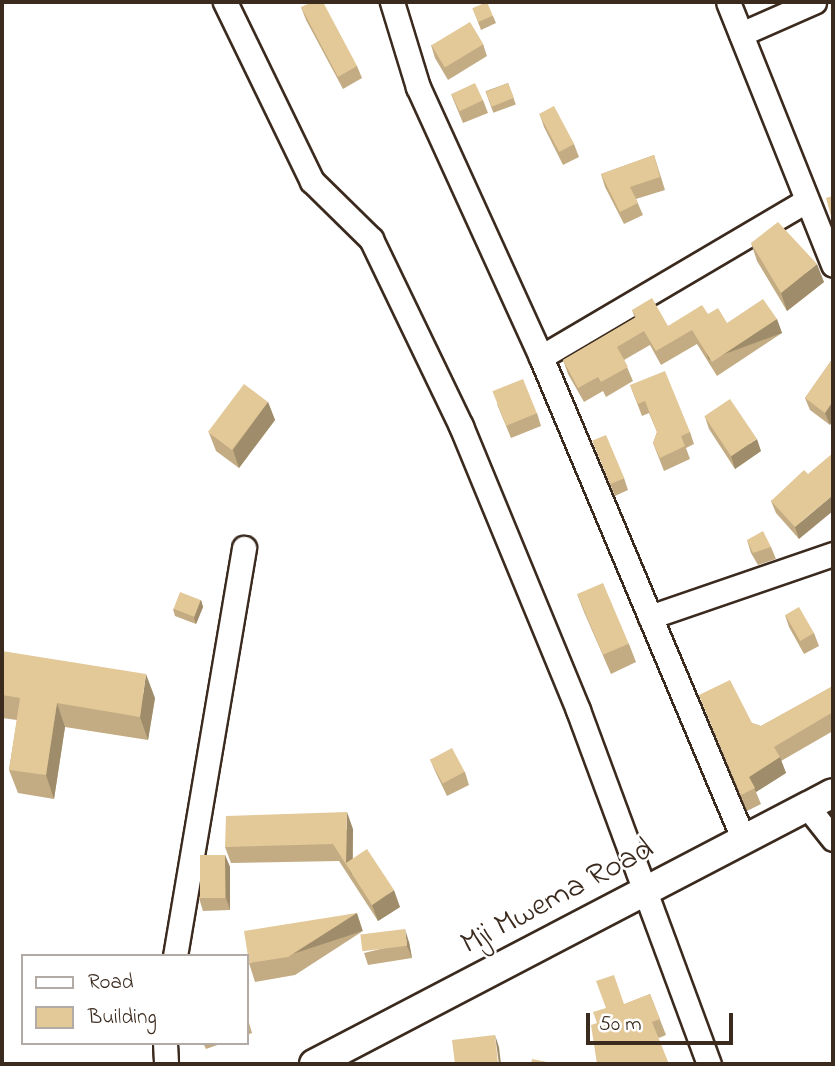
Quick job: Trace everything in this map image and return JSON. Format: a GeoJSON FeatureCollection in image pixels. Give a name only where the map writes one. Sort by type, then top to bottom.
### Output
{"type":"FeatureCollection","features":[{"type":"Feature","properties":{"kind":"main road","name":"Mji Mwema Road"},"geometry":{"type":"LineString","coordinates":[[330,1060],[743,838],[833,793]]}},
{"type":"Feature","properties":{"kind":"street"},"geometry":{"type":"LineString","coordinates":[[225,2],[312,181],[371,239],[411,318],[578,710],[643,894],[709,1064]]}},
{"type":"Feature","properties":{"kind":"street"},"geometry":{"type":"LineString","coordinates":[[392,2],[418,88],[541,357],[743,838]]}},
{"type":"Feature","properties":{"kind":"street"},"geometry":{"type":"LineString","coordinates":[[728,2],[804,202],[833,265]]}},
{"type":"Feature","properties":{"kind":"street"},"geometry":{"type":"LineString","coordinates":[[741,34],[814,2]]}},
{"type":"Feature","properties":{"kind":"street"},"geometry":{"type":"LineString","coordinates":[[541,357],[804,202]]}},
{"type":"Feature","properties":{"kind":"street"},"geometry":{"type":"LineString","coordinates":[[175,954],[244,548]]}},
{"type":"Feature","properties":{"kind":"street"},"geometry":{"type":"LineString","coordinates":[[650,617],[833,554]]}},
{"type":"Feature","properties":{"kind":"street"},"geometry":{"type":"LineString","coordinates":[[807,806],[833,839]]}},
{"type":"Feature","properties":{"kind":"street"},"geometry":{"type":"LineString","coordinates":[[165,1045],[166,1064]]}},
{"type":"Feature","properties":{"kind":"building"},"geometry":{"type":"Polygon","coordinates":[[[312,2],[323,2],[357,66],[338,77],[301,7],[312,2]]]}},
{"type":"Feature","properties":{"kind":"building"},"geometry":{"type":"Polygon","coordinates":[[[487,2],[493,16],[478,22],[472,8],[487,2]]]}},
{"type":"Feature","properties":{"kind":"building"},"geometry":{"type":"Polygon","coordinates":[[[470,22],[483,44],[445,67],[431,45],[470,22]]]}},
{"type":"Feature","properties":{"kind":"building"},"geometry":{"type":"Polygon","coordinates":[[[475,83],[483,100],[459,111],[451,94],[475,83]]]}},
{"type":"Feature","properties":{"kind":"building"},"geometry":{"type":"Polygon","coordinates":[[[508,83],[514,98],[492,107],[486,92],[508,83]]]}},
{"type":"Feature","properties":{"kind":"building"},"geometry":{"type":"Polygon","coordinates":[[[554,106],[574,144],[559,152],[539,114],[554,106]]]}},
{"type":"Feature","properties":{"kind":"building"},"geometry":{"type":"Polygon","coordinates":[[[654,155],[660,177],[630,187],[638,203],[620,212],[601,174],[654,155]]]}},
{"type":"Feature","properties":{"kind":"building"},"geometry":{"type":"Polygon","coordinates":[[[833,196],[833,215],[831,216],[826,198],[833,196]]]}},
{"type":"Feature","properties":{"kind":"building"},"geometry":{"type":"Polygon","coordinates":[[[778,222],[817,264],[781,293],[751,243],[778,222]]]}},
{"type":"Feature","properties":{"kind":"building"},"geometry":{"type":"Polygon","coordinates":[[[652,298],[668,326],[702,305],[708,314],[718,308],[727,323],[763,299],[777,319],[712,362],[692,330],[656,351],[644,331],[617,347],[628,367],[601,382],[598,377],[578,388],[563,360],[636,317],[632,310],[652,298]]]}},
{"type":"Feature","properties":{"kind":"building"},"geometry":{"type":"Polygon","coordinates":[[[833,358],[833,401],[825,413],[805,398],[833,358]]]}},
{"type":"Feature","properties":{"kind":"building"},"geometry":{"type":"Polygon","coordinates":[[[665,371],[690,432],[681,436],[685,446],[660,458],[653,443],[657,432],[645,401],[638,404],[630,385],[665,371]]]}},
{"type":"Feature","properties":{"kind":"building"},"geometry":{"type":"Polygon","coordinates":[[[523,379],[537,413],[506,426],[492,391],[523,379]]]}},
{"type":"Feature","properties":{"kind":"building"},"geometry":{"type":"Polygon","coordinates":[[[244,384],[268,402],[232,450],[208,432],[244,384]]]}},
{"type":"Feature","properties":{"kind":"building"},"geometry":{"type":"Polygon","coordinates":[[[730,399],[757,439],[731,456],[704,416],[730,399]]]}},
{"type":"Feature","properties":{"kind":"building"},"geometry":{"type":"Polygon","coordinates":[[[606,435],[624,478],[611,484],[592,441],[606,435]]]}},
{"type":"Feature","properties":{"kind":"building"},"geometry":{"type":"Polygon","coordinates":[[[833,453],[833,495],[795,527],[771,501],[804,470],[808,474],[833,453]]]}},
{"type":"Feature","properties":{"kind":"building"},"geometry":{"type":"Polygon","coordinates":[[[763,531],[771,547],[753,553],[747,540],[763,531]]]}},
{"type":"Feature","properties":{"kind":"building"},"geometry":{"type":"Polygon","coordinates":[[[603,583],[629,644],[603,655],[577,594],[603,583]]]}},
{"type":"Feature","properties":{"kind":"building"},"geometry":{"type":"Polygon","coordinates":[[[180,592],[201,600],[194,617],[174,609],[180,592]]]}},
{"type":"Feature","properties":{"kind":"building"},"geometry":{"type":"Polygon","coordinates":[[[799,607],[814,633],[800,641],[785,615],[799,607]]]}},
{"type":"Feature","properties":{"kind":"building"},"geometry":{"type":"Polygon","coordinates":[[[2,651],[146,674],[140,717],[57,703],[46,775],[9,770],[20,698],[2,695],[2,651]]]}},
{"type":"Feature","properties":{"kind":"building"},"geometry":{"type":"Polygon","coordinates":[[[730,680],[752,723],[761,726],[833,686],[833,712],[774,747],[780,757],[749,777],[755,788],[741,795],[699,695],[730,680]]]}},
{"type":"Feature","properties":{"kind":"building"},"geometry":{"type":"Polygon","coordinates":[[[452,748],[465,772],[443,784],[430,760],[452,748]]]}},
{"type":"Feature","properties":{"kind":"building"},"geometry":{"type":"Polygon","coordinates":[[[347,812],[346,863],[367,849],[394,890],[372,905],[333,844],[225,847],[226,816],[347,812]]]}},
{"type":"Feature","properties":{"kind":"building"},"geometry":{"type":"Polygon","coordinates":[[[200,855],[225,855],[225,898],[200,898],[200,855]]]}},
{"type":"Feature","properties":{"kind":"building"},"geometry":{"type":"Polygon","coordinates":[[[357,913],[288,957],[249,963],[244,931],[357,913]]]}},
{"type":"Feature","properties":{"kind":"building"},"geometry":{"type":"Polygon","coordinates":[[[405,929],[407,946],[362,951],[360,934],[405,929]]]}},
{"type":"Feature","properties":{"kind":"building"},"geometry":{"type":"Polygon","coordinates":[[[614,975],[624,1004],[650,994],[660,1019],[652,1022],[669,1064],[597,1064],[591,1025],[597,1023],[593,1012],[606,1008],[596,981],[614,975]]]}},
{"type":"Feature","properties":{"kind":"building"},"geometry":{"type":"Polygon","coordinates":[[[495,1035],[498,1064],[455,1064],[452,1040],[495,1035]]]}},
{"type":"Feature","properties":{"kind":"building"},"geometry":{"type":"Polygon","coordinates":[[[532,1059],[557,1064],[531,1064],[532,1059]]]}}]}
